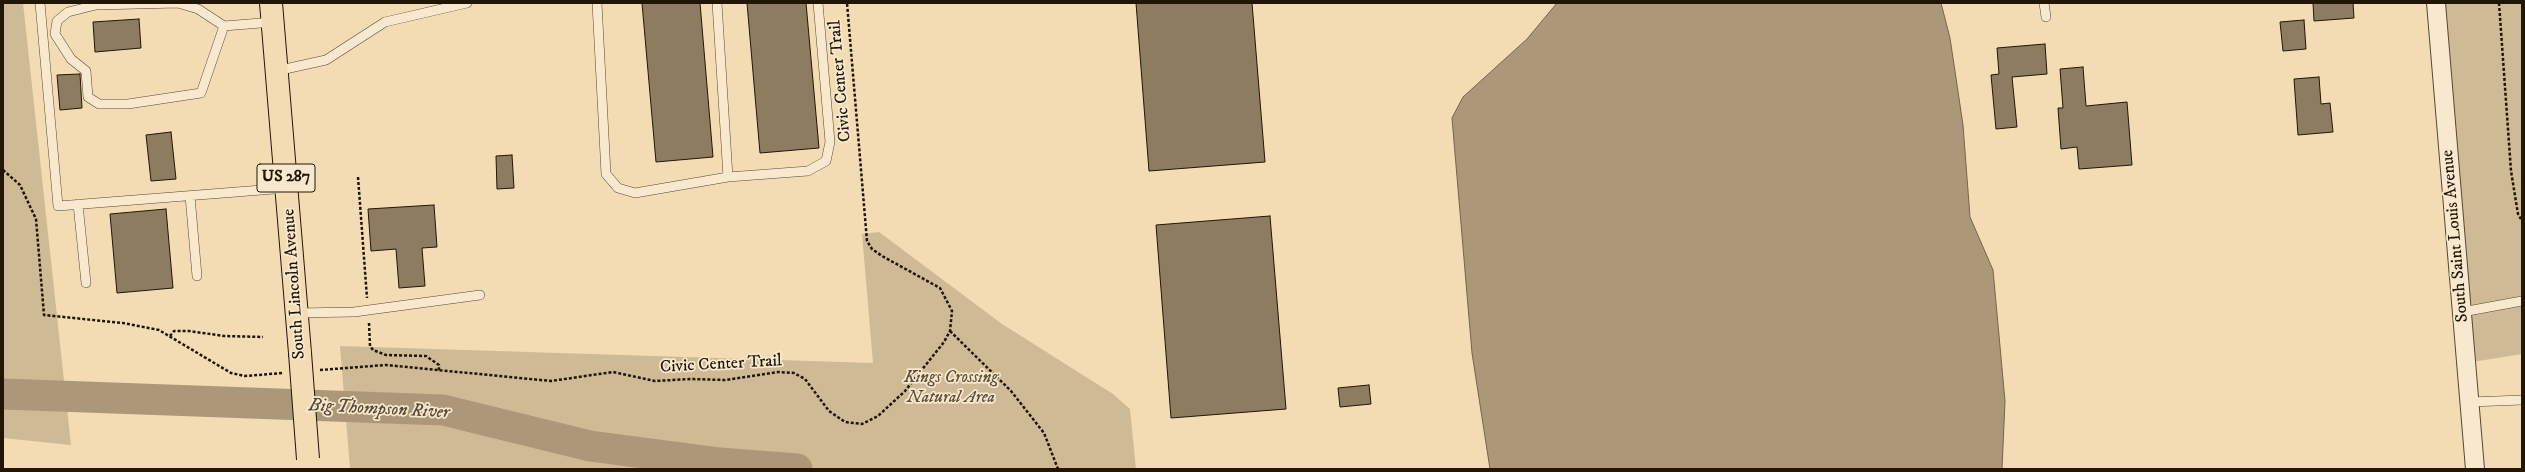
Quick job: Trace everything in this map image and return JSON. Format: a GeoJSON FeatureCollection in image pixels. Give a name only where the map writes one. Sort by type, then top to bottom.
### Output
{"type":"FeatureCollection","features":[{"type":"Feature","properties":{"kind":"highway","name":"South Lincoln Avenue"},"geometry":{"type":"LineString","coordinates":[[272,13],[276,71],[288,188],[308,464]]}},
{"type":"Feature","properties":{"kind":"street","name":"South Saint Louis Avenue"},"geometry":{"type":"LineString","coordinates":[[2436,3],[2475,469]]}},
{"type":"Feature","properties":{"kind":"lane"},"geometry":{"type":"LineString","coordinates":[[40,3],[58,206],[288,188]]}},
{"type":"Feature","properties":{"kind":"lane"},"geometry":{"type":"LineString","coordinates":[[224,26],[201,93],[128,104],[99,104],[88,97],[86,71],[71,58],[56,34],[57,22],[68,12],[96,5],[178,3],[198,9],[224,26],[272,13]]}},
{"type":"Feature","properties":{"kind":"lane"},"geometry":{"type":"LineString","coordinates":[[276,71],[326,60],[385,22],[467,3]]}},
{"type":"Feature","properties":{"kind":"lane"},"geometry":{"type":"LineString","coordinates":[[597,3],[606,174],[618,188],[635,193],[728,177],[808,172],[826,161],[830,142],[818,3]]}},
{"type":"Feature","properties":{"kind":"lane"},"geometry":{"type":"LineString","coordinates":[[717,3],[728,177]]}},
{"type":"Feature","properties":{"kind":"lane"},"geometry":{"type":"LineString","coordinates":[[2044,3],[2046,17]]}},
{"type":"Feature","properties":{"kind":"lane"},"geometry":{"type":"LineString","coordinates":[[44,47],[62,44]]}},
{"type":"Feature","properties":{"kind":"lane"},"geometry":{"type":"LineString","coordinates":[[190,196],[197,276]]}},
{"type":"Feature","properties":{"kind":"lane"},"geometry":{"type":"LineString","coordinates":[[78,204],[86,283]]}},
{"type":"Feature","properties":{"kind":"lane"},"geometry":{"type":"LineString","coordinates":[[297,313],[368,310],[480,295]]}},
{"type":"Feature","properties":{"kind":"lane"},"geometry":{"type":"LineString","coordinates":[[2462,312],[2522,301]]}},
{"type":"Feature","properties":{"kind":"lane"},"geometry":{"type":"LineString","coordinates":[[2470,402],[2522,400]]}},
{"type":"Feature","properties":{"kind":"path","name":"Civic Center Trail"},"geometry":{"type":"LineString","coordinates":[[317,371],[386,366],[552,381],[613,372],[655,381],[691,379],[725,380],[754,374],[778,372],[794,373],[805,379],[829,411],[845,422],[862,424],[878,416],[905,391],[926,368],[950,331],[952,311],[940,288],[872,249],[867,241],[846,3]]}},
{"type":"Feature","properties":{"kind":"path"},"geometry":{"type":"LineString","coordinates":[[2499,3],[2511,171],[2518,214],[2522,221]]}},
{"type":"Feature","properties":{"kind":"path"},"geometry":{"type":"LineString","coordinates":[[3,170],[20,185],[36,219],[44,315],[124,323],[159,330],[232,373],[245,376],[286,373]]}},
{"type":"Feature","properties":{"kind":"path"},"geometry":{"type":"LineString","coordinates":[[358,177],[370,346],[373,350],[386,355],[415,354],[426,356],[439,365],[439,370]]}},
{"type":"Feature","properties":{"kind":"path"},"geometry":{"type":"LineString","coordinates":[[170,336],[174,332],[189,331],[262,337]]}},
{"type":"Feature","properties":{"kind":"path"},"geometry":{"type":"LineString","coordinates":[[950,331],[1011,392],[1044,433],[1058,469]]}},
{"type":"Feature","properties":{"kind":"green space"},"geometry":{"type":"Polygon","coordinates":[[[3,3],[23,3],[71,445],[3,438],[3,3]]]}},
{"type":"Feature","properties":{"kind":"green space"},"geometry":{"type":"Polygon","coordinates":[[[2428,3],[2522,3],[2522,354],[2466,363],[2428,3]]]}},
{"type":"Feature","properties":{"kind":"green space","name":"Kings Crossing Natural Area"},"geometry":{"type":"Polygon","coordinates":[[[879,232],[1002,324],[1113,394],[1130,409],[1136,469],[350,469],[340,346],[873,363],[862,234],[879,232]]]}},
{"type":"Feature","properties":{"kind":"shaded area"},"geometry":{"type":"Polygon","coordinates":[[[1557,3],[1941,3],[1950,38],[1963,125],[1970,217],[1993,270],[2005,401],[2002,469],[1490,469],[1472,353],[1452,118],[1463,97],[1527,39],[1557,3]]]}},
{"type":"Feature","properties":{"kind":"building"},"geometry":{"type":"Polygon","coordinates":[[[642,3],[700,3],[713,157],[656,162],[642,3]]]}},
{"type":"Feature","properties":{"kind":"building"},"geometry":{"type":"Polygon","coordinates":[[[747,3],[806,3],[819,148],[760,153],[747,3]]]}},
{"type":"Feature","properties":{"kind":"building"},"geometry":{"type":"Polygon","coordinates":[[[1136,3],[1252,3],[1265,162],[1149,171],[1136,3]]]}},
{"type":"Feature","properties":{"kind":"building"},"geometry":{"type":"Polygon","coordinates":[[[2313,3],[2353,3],[2354,18],[2314,21],[2313,3]]]}},
{"type":"Feature","properties":{"kind":"building"},"geometry":{"type":"Polygon","coordinates":[[[139,19],[141,48],[95,52],[93,22],[139,19]]]}},
{"type":"Feature","properties":{"kind":"building"},"geometry":{"type":"Polygon","coordinates":[[[2304,20],[2306,49],[2283,51],[2280,22],[2304,20]]]}},
{"type":"Feature","properties":{"kind":"building"},"geometry":{"type":"Polygon","coordinates":[[[2045,44],[2047,74],[2012,77],[2017,127],[1996,129],[1991,75],[1999,74],[1997,48],[2045,44]]]}},
{"type":"Feature","properties":{"kind":"building"},"geometry":{"type":"Polygon","coordinates":[[[2083,67],[2086,106],[2127,102],[2132,165],[2079,169],[2077,147],[2061,149],[2058,108],[2063,108],[2060,69],[2083,67]]]}},
{"type":"Feature","properties":{"kind":"building"},"geometry":{"type":"Polygon","coordinates":[[[80,74],[82,108],[60,110],[57,75],[80,74]]]}},
{"type":"Feature","properties":{"kind":"building"},"geometry":{"type":"Polygon","coordinates":[[[2319,77],[2321,104],[2330,103],[2333,132],[2298,135],[2294,79],[2319,77]]]}},
{"type":"Feature","properties":{"kind":"building"},"geometry":{"type":"Polygon","coordinates":[[[171,132],[176,179],[151,181],[146,135],[171,132]]]}},
{"type":"Feature","properties":{"kind":"building"},"geometry":{"type":"Polygon","coordinates":[[[512,155],[514,188],[497,189],[496,156],[512,155]]]}},
{"type":"Feature","properties":{"kind":"building"},"geometry":{"type":"Polygon","coordinates":[[[434,205],[437,247],[422,248],[425,286],[399,288],[396,249],[371,251],[368,209],[434,205]]]}},
{"type":"Feature","properties":{"kind":"building"},"geometry":{"type":"Polygon","coordinates":[[[166,209],[173,288],[117,293],[110,214],[166,209]]]}},
{"type":"Feature","properties":{"kind":"building"},"geometry":{"type":"Polygon","coordinates":[[[1270,216],[1286,409],[1171,418],[1156,225],[1270,216]]]}},
{"type":"Feature","properties":{"kind":"building"},"geometry":{"type":"Polygon","coordinates":[[[1369,385],[1371,404],[1340,407],[1338,388],[1369,385]]]}},
{"type":"Feature","properties":{"kind":"waterway","name":"Big Thompson River"},"geometry":{"type":"LineString","coordinates":[[3,394],[443,410],[590,446],[720,463],[797,469]]}}]}
